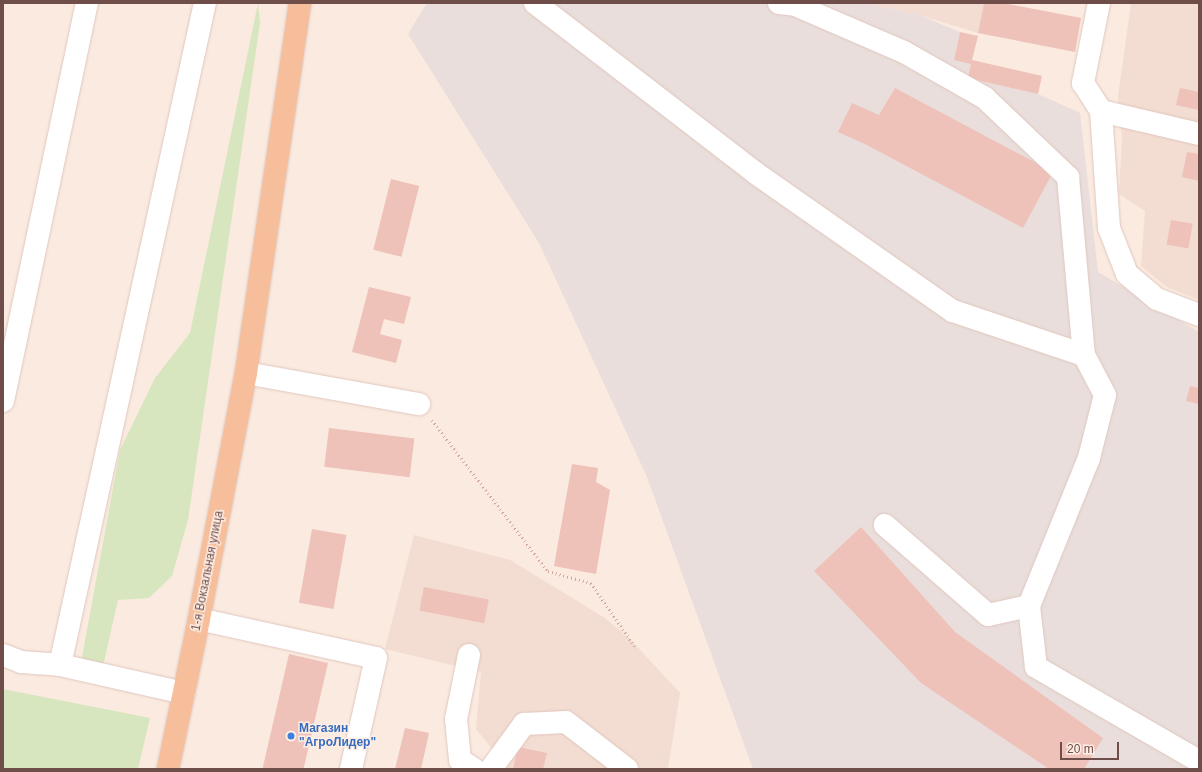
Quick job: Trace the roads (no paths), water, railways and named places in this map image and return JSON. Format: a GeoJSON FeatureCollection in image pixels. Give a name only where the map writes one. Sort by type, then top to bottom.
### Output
{"type":"FeatureCollection","features":[{"type":"Feature","properties":{"kind":"main road","name":"1-я Вокзальная улица"},"geometry":{"type":"LineString","coordinates":[[168,769],[199,619],[246,373],[300,3]]}},
{"type":"Feature","properties":{"kind":"street"},"geometry":{"type":"LineString","coordinates":[[3,401],[87,3]]}},
{"type":"Feature","properties":{"kind":"street"},"geometry":{"type":"LineString","coordinates":[[60,665],[205,3]]}},
{"type":"Feature","properties":{"kind":"street"},"geometry":{"type":"LineString","coordinates":[[535,3],[757,174],[953,311],[1084,355]]}},
{"type":"Feature","properties":{"kind":"street"},"geometry":{"type":"LineString","coordinates":[[779,3],[795,5],[904,52],[985,98],[1068,177],[1084,355],[1105,395],[1089,458],[1029,606],[1036,667],[1199,761]]}},
{"type":"Feature","properties":{"kind":"street"},"geometry":{"type":"LineString","coordinates":[[1099,3],[1082,83],[1101,111],[1109,228],[1128,274],[1157,299],[1199,315]]}},
{"type":"Feature","properties":{"kind":"street"},"geometry":{"type":"LineString","coordinates":[[1101,111],[1199,134]]}},
{"type":"Feature","properties":{"kind":"street"},"geometry":{"type":"LineString","coordinates":[[246,373],[419,404]]}},
{"type":"Feature","properties":{"kind":"street"},"geometry":{"type":"LineString","coordinates":[[885,525],[988,615],[1029,606]]}},
{"type":"Feature","properties":{"kind":"street"},"geometry":{"type":"LineString","coordinates":[[199,619],[376,658],[351,769]]}},
{"type":"Feature","properties":{"kind":"street"},"geometry":{"type":"LineString","coordinates":[[3,655],[21,662],[60,665],[184,693]]}},
{"type":"Feature","properties":{"kind":"street"},"geometry":{"type":"LineString","coordinates":[[469,655],[456,719],[460,760],[474,769]]}},
{"type":"Feature","properties":{"kind":"street"},"geometry":{"type":"LineString","coordinates":[[491,769],[524,724],[566,722],[627,769]]}},
{"type":"Feature","properties":{"kind":"place","name":"Магазин \"АгроЛидер\""},"geometry":{"type":"Point","coordinates":[291,736]}}]}
